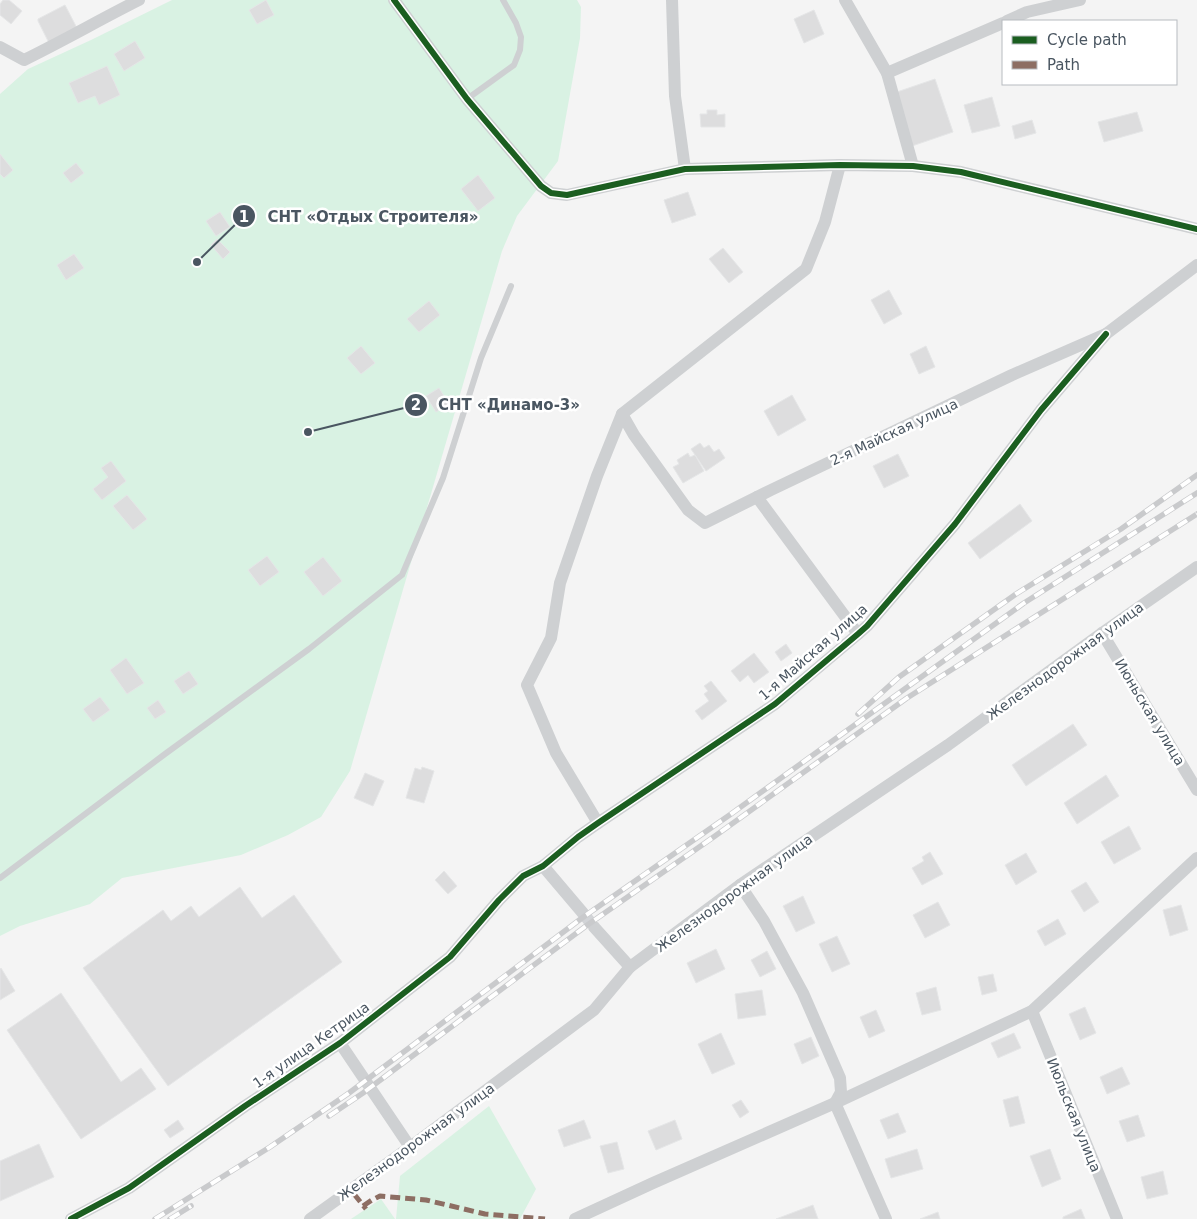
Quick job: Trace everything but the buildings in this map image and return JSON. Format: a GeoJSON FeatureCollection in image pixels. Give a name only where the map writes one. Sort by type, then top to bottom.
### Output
{"type":"FeatureCollection","features":[{"type":"Feature","properties":{"kind":"street"},"geometry":{"type":"LineString","coordinates":[[0,47],[24,60],[98,20],[140,0]]}},
{"type":"Feature","properties":{"kind":"street"},"geometry":{"type":"LineString","coordinates":[[394,0],[467,99],[541,186],[551,193],[567,196],[685,169],[840,165],[913,166],[961,172],[1197,229]]}},
{"type":"Feature","properties":{"kind":"street"},"geometry":{"type":"LineString","coordinates":[[672,0],[675,96],[685,169]]}},
{"type":"Feature","properties":{"kind":"street"},"geometry":{"type":"LineString","coordinates":[[845,0],[887,73],[913,166]]}},
{"type":"Feature","properties":{"kind":"street"},"geometry":{"type":"LineString","coordinates":[[1009,20],[1027,12],[1080,0]]}},
{"type":"Feature","properties":{"kind":"street"},"geometry":{"type":"LineString","coordinates":[[887,73],[1002,23]]}},
{"type":"Feature","properties":{"kind":"street"},"geometry":{"type":"LineString","coordinates":[[598,822],[556,753],[527,685],[551,638],[560,583],[598,476],[622,414],[806,269],[825,222],[840,165]]}},
{"type":"Feature","properties":{"kind":"street","name":"2-я Майская улица"},"geometry":{"type":"LineString","coordinates":[[622,414],[634,436],[688,510],[706,523],[1012,375],[1106,334],[1197,265]]}},
{"type":"Feature","properties":{"kind":"street","name":"1-я Майская улица"},"geometry":{"type":"LineString","coordinates":[[543,866],[598,822],[775,704],[858,634],[955,524],[1041,410],[1106,334]]}},
{"type":"Feature","properties":{"kind":"street"},"geometry":{"type":"LineString","coordinates":[[757,498],[858,634]]}},
{"type":"Feature","properties":{"kind":"street","name":"Железнодорожная улица"},"geometry":{"type":"LineString","coordinates":[[310,1219],[594,1010],[630,967],[740,885],[948,745],[1102,633],[1197,567]]}},
{"type":"Feature","properties":{"kind":"street","name":"Июньская улица"},"geometry":{"type":"LineString","coordinates":[[1102,633],[1197,790]]}},
{"type":"Feature","properties":{"kind":"street"},"geometry":{"type":"LineString","coordinates":[[575,1219],[653,1182],[835,1103],[1032,1011],[1197,858]]}},
{"type":"Feature","properties":{"kind":"street"},"geometry":{"type":"LineString","coordinates":[[543,866],[582,912]]}},
{"type":"Feature","properties":{"kind":"street","name":"1-я улица Кетрица"},"geometry":{"type":"LineString","coordinates":[[71,1219],[128,1188],[245,1106],[340,1043],[450,957],[499,900],[523,876],[543,866]]}},
{"type":"Feature","properties":{"kind":"street"},"geometry":{"type":"LineString","coordinates":[[740,885],[764,921],[799,985],[840,1078],[841,1092],[835,1103]]}},
{"type":"Feature","properties":{"kind":"street"},"geometry":{"type":"LineString","coordinates":[[594,927],[630,967]]}},
{"type":"Feature","properties":{"kind":"street","name":"Июльская улица"},"geometry":{"type":"LineString","coordinates":[[1032,1011],[1117,1219]]}},
{"type":"Feature","properties":{"kind":"street"},"geometry":{"type":"LineString","coordinates":[[340,1043],[410,1146]]}},
{"type":"Feature","properties":{"kind":"street"},"geometry":{"type":"LineString","coordinates":[[835,1103],[886,1219]]}},
{"type":"Feature","properties":{"kind":"lane"},"geometry":{"type":"LineString","coordinates":[[467,99],[514,65],[520,50],[521,37],[516,23],[503,0]]}},
{"type":"Feature","properties":{"kind":"lane"},"geometry":{"type":"LineString","coordinates":[[0,878],[309,649],[402,575],[443,478],[481,358],[511,286]]}},
{"type":"Feature","properties":{"kind":"green space"},"geometry":{"type":"Polygon","coordinates":[[[172,0],[577,0],[581,7],[580,38],[558,161],[517,216],[502,251],[350,771],[321,817],[288,835],[241,855],[122,878],[90,904],[20,926],[0,936],[0,94],[28,69],[172,0]]]}},
{"type":"Feature","properties":{"kind":"green space"},"geometry":{"type":"Polygon","coordinates":[[[489,1106],[536,1189],[520,1219],[396,1219],[400,1176],[489,1106]]]}},
{"type":"Feature","properties":{"kind":"green space"},"geometry":{"type":"Polygon","coordinates":[[[381,1199],[395,1219],[351,1219],[381,1199]]]}},
{"type":"Feature","properties":{"kind":"tunnel"},"geometry":{"type":"LineString","coordinates":[[582,912],[594,927]]}},
{"type":"Feature","properties":{"kind":"railway"},"geometry":{"type":"LineString","coordinates":[[858,714],[899,677],[1016,594],[1121,529],[1197,475]]}},
{"type":"Feature","properties":{"kind":"railway"},"geometry":{"type":"LineString","coordinates":[[155,1219],[270,1147],[349,1093],[582,918],[731,814],[1024,603],[1197,493]]}},
{"type":"Feature","properties":{"kind":"railway"},"geometry":{"type":"LineString","coordinates":[[329,1116],[363,1093],[586,926],[907,698],[1197,514]]}},
{"type":"Feature","properties":{"kind":"railway"},"geometry":{"type":"LineString","coordinates":[[170,1219],[191,1206]]}},
{"type":"Feature","properties":{"kind":"marked path"},"geometry":{"type":"LineString","coordinates":[[354,1194],[366,1209]]}},
{"type":"Feature","properties":{"kind":"marked path"},"geometry":{"type":"LineString","coordinates":[[363,1206],[380,1196],[426,1200],[485,1214],[545,1219]]}},
{"type":"Feature","properties":{"kind":"cycle path"},"geometry":{"type":"LineString","coordinates":[[394,0],[467,99],[541,186],[551,193],[567,195],[685,169],[840,165],[913,166],[961,172],[1197,229]]}},
{"type":"Feature","properties":{"kind":"cycle path"},"geometry":{"type":"LineString","coordinates":[[71,1219],[129,1188],[245,1106],[340,1043],[450,957],[499,900],[523,876],[543,866],[598,823],[775,704],[858,634],[955,524],[1041,410],[1106,334]]}},
{"type":"Feature","properties":{"kind":"place","name":"СНТ «Отдых Строителя»"},"geometry":{"type":"Point","coordinates":[197,262]}},
{"type":"Feature","properties":{"kind":"place","name":"СНТ «Динамо-3»"},"geometry":{"type":"Point","coordinates":[308,432]}}]}
